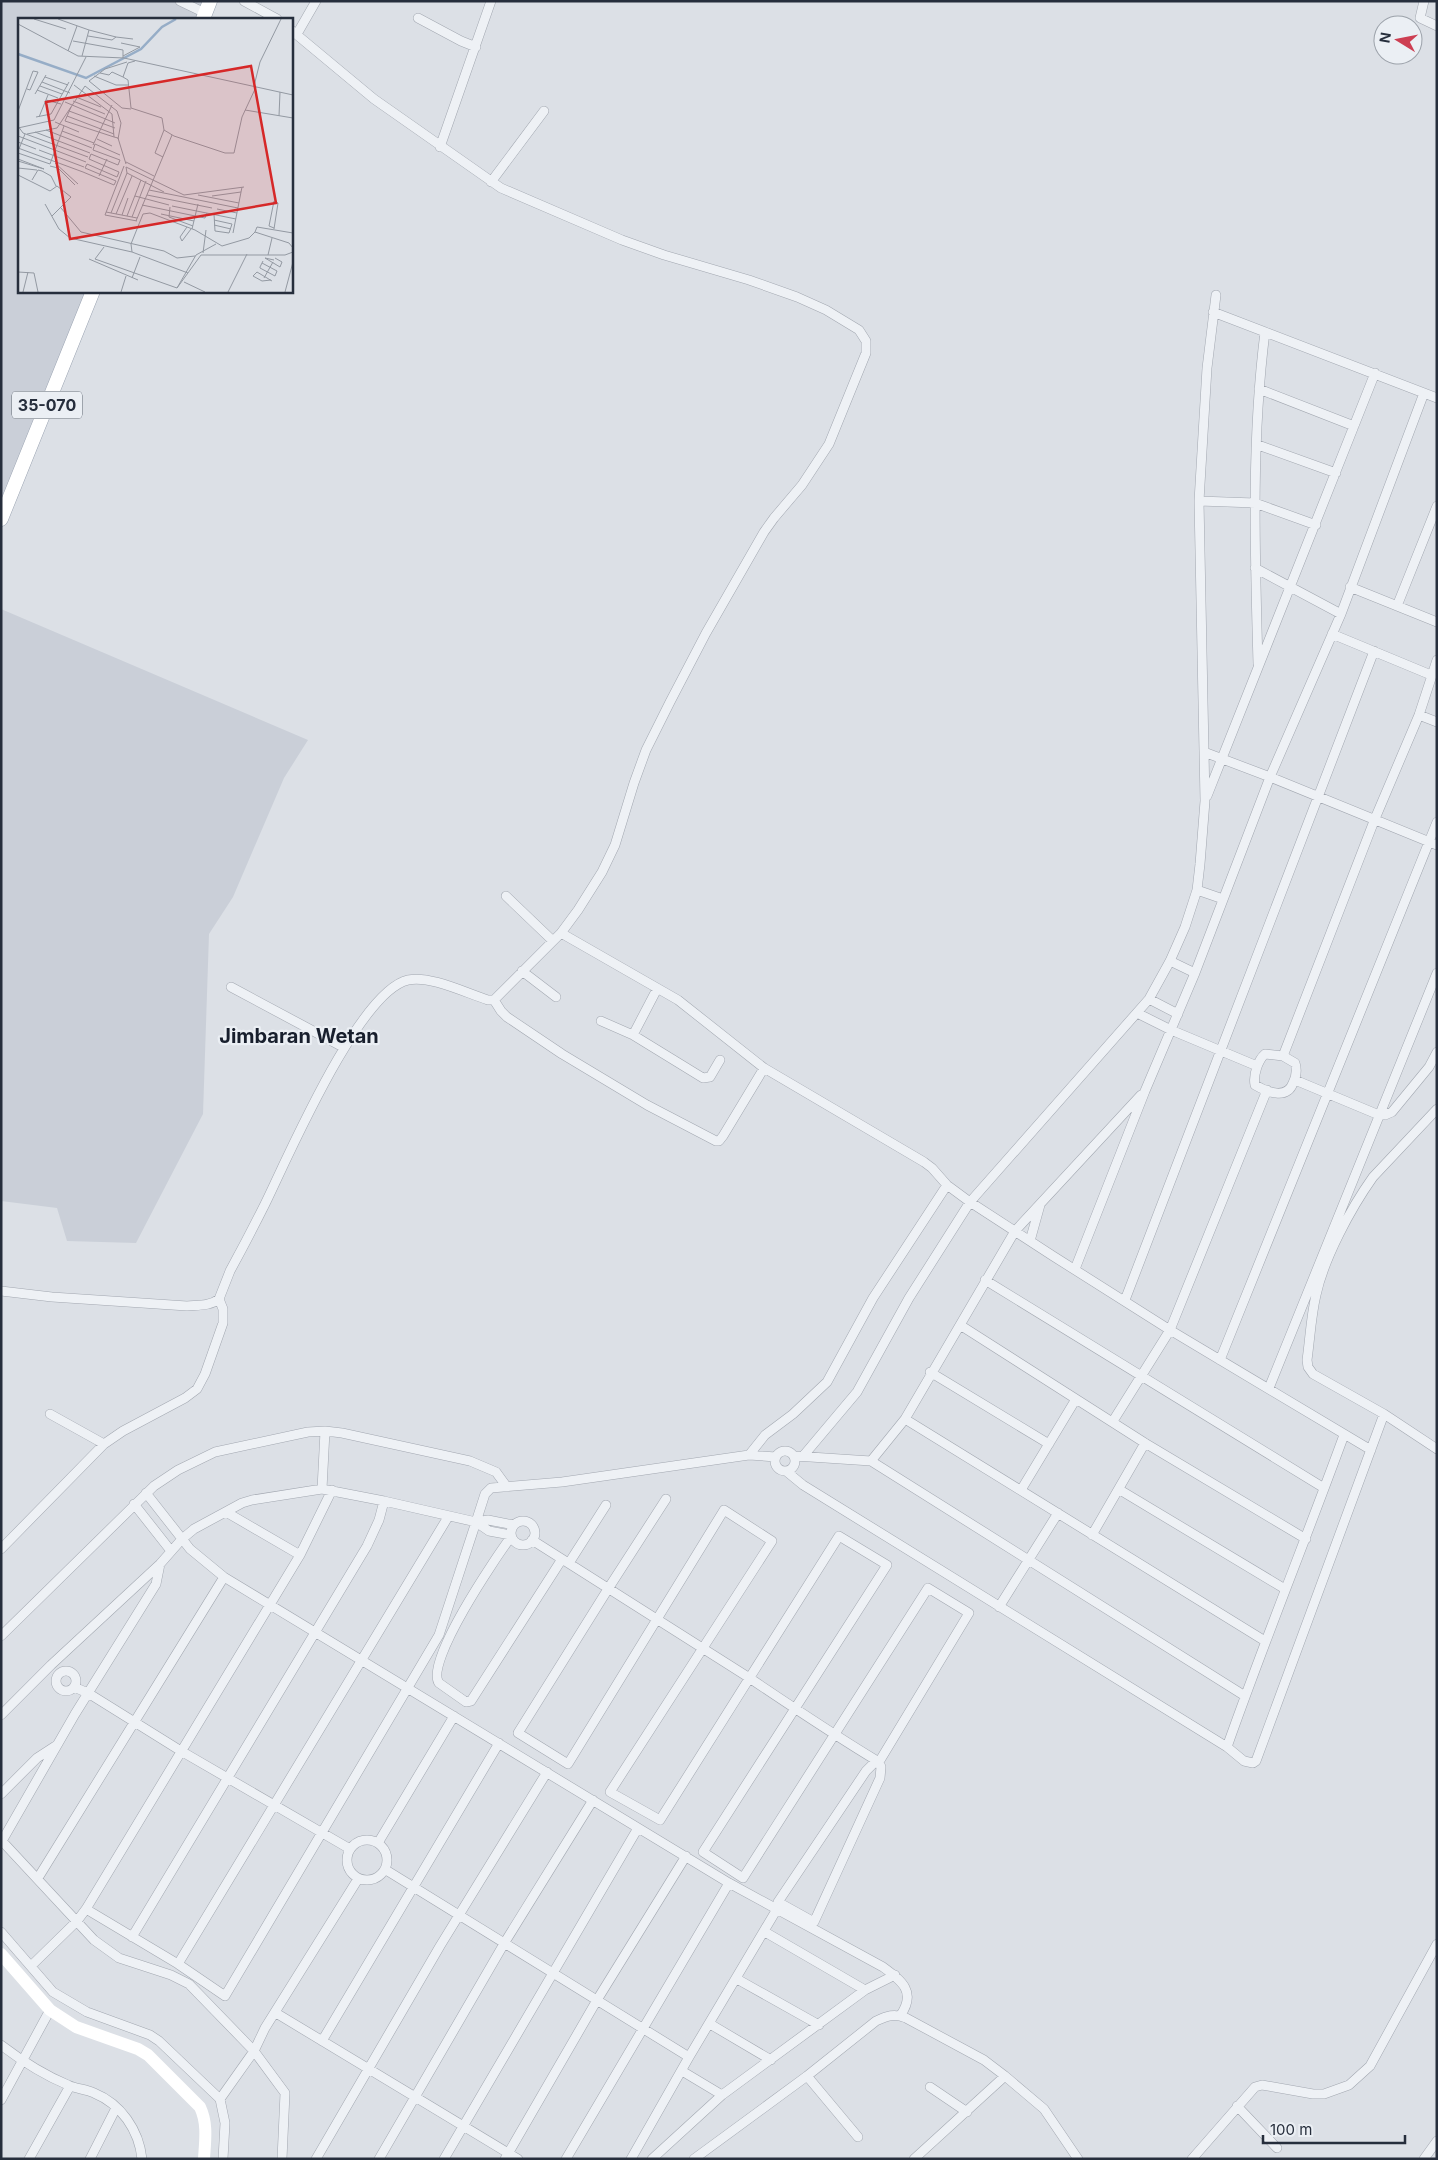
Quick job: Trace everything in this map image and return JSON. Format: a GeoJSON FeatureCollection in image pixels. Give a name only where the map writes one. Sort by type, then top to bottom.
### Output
{"type":"FeatureCollection","features":[{"type":"Feature","properties":{"kind":"main road","name":"35-070"},"geometry":{"type":"LineString","coordinates":[[1,519],[93,292]]}},
{"type":"Feature","properties":{"kind":"street"},"geometry":{"type":"LineString","coordinates":[[180,1],[206,11]]}},
{"type":"Feature","properties":{"kind":"street"},"geometry":{"type":"LineString","coordinates":[[244,1],[275,18]]}},
{"type":"Feature","properties":{"kind":"street"},"geometry":{"type":"LineString","coordinates":[[316,1],[294,32],[374,99],[491,182],[530,202],[622,240],[797,297],[826,310],[859,330],[867,344],[866,353],[829,444],[802,486],[774,518],[706,632],[646,750],[615,845],[602,872],[561,933],[494,1000]]}},
{"type":"Feature","properties":{"kind":"street"},"geometry":{"type":"LineString","coordinates":[[440,147],[491,1]]}},
{"type":"Feature","properties":{"kind":"street"},"geometry":{"type":"LineString","coordinates":[[1424,1],[1420,18],[1437,26]]}},
{"type":"Feature","properties":{"kind":"street"},"geometry":{"type":"LineString","coordinates":[[418,18],[456,39],[476,47]]}},
{"type":"Feature","properties":{"kind":"street"},"geometry":{"type":"LineString","coordinates":[[491,182],[544,111]]}},
{"type":"Feature","properties":{"kind":"street"},"geometry":{"type":"LineString","coordinates":[[786,1472],[794,1466],[799,1456],[857,1392],[908,1298],[970,1202],[1149,999],[1170,961],[1185,927],[1196,890],[1205,801],[1199,501],[1213,312],[1216,296]]}},
{"type":"Feature","properties":{"kind":"street"},"geometry":{"type":"LineString","coordinates":[[1213,312],[1437,398]]}},
{"type":"Feature","properties":{"kind":"street"},"geometry":{"type":"LineString","coordinates":[[1258,667],[1255,503],[1259,389],[1265,332]]}},
{"type":"Feature","properties":{"kind":"street"},"geometry":{"type":"LineString","coordinates":[[1205,801],[1292,587],[1375,373]]}},
{"type":"Feature","properties":{"kind":"street"},"geometry":{"type":"LineString","coordinates":[[1259,389],[1354,426]]}},
{"type":"Feature","properties":{"kind":"street"},"geometry":{"type":"LineString","coordinates":[[1076,1269],[1145,1092],[1195,973],[1270,777],[1341,614],[1424,393]]}},
{"type":"Feature","properties":{"kind":"street"},"geometry":{"type":"LineString","coordinates":[[1258,445],[1336,473]]}},
{"type":"Feature","properties":{"kind":"street"},"geometry":{"type":"LineString","coordinates":[[1199,501],[1255,503],[1316,525]]}},
{"type":"Feature","properties":{"kind":"street"},"geometry":{"type":"LineString","coordinates":[[1397,606],[1437,506]]}},
{"type":"Feature","properties":{"kind":"street"},"geometry":{"type":"LineString","coordinates":[[1256,568],[1341,614]]}},
{"type":"Feature","properties":{"kind":"street"},"geometry":{"type":"LineString","coordinates":[[1350,587],[1437,622]]}},
{"type":"Feature","properties":{"kind":"street"},"geometry":{"type":"LineString","coordinates":[[1332,634],[1431,675]]}},
{"type":"Feature","properties":{"kind":"street"},"geometry":{"type":"LineString","coordinates":[[1124,1300],[1374,651]]}},
{"type":"Feature","properties":{"kind":"street"},"geometry":{"type":"LineString","coordinates":[[1283,1056],[1374,820],[1419,715],[1437,660]]}},
{"type":"Feature","properties":{"kind":"street"},"geometry":{"type":"LineString","coordinates":[[1419,715],[1437,722]]}},
{"type":"Feature","properties":{"kind":"street"},"geometry":{"type":"LineString","coordinates":[[1204,752],[1437,845]]}},
{"type":"Feature","properties":{"kind":"street"},"geometry":{"type":"LineString","coordinates":[[1220,1360],[1437,822]]}},
{"type":"Feature","properties":{"kind":"street"},"geometry":{"type":"LineString","coordinates":[[1196,890],[1223,899]]}},
{"type":"Feature","properties":{"kind":"street"},"geometry":{"type":"LineString","coordinates":[[506,896],[553,941]]}},
{"type":"Feature","properties":{"kind":"street"},"geometry":{"type":"LineString","coordinates":[[561,933],[678,1000],[764,1068],[932,1168],[945,1182],[970,1202],[1030,1241],[1170,1330],[1371,1450]]}},
{"type":"Feature","properties":{"kind":"street"},"geometry":{"type":"LineString","coordinates":[[1170,961],[1195,973]]}},
{"type":"Feature","properties":{"kind":"street"},"geometry":{"type":"LineString","coordinates":[[522,971],[556,998]]}},
{"type":"Feature","properties":{"kind":"street"},"geometry":{"type":"LineString","coordinates":[[1269,1388],[1437,973]]}},
{"type":"Feature","properties":{"kind":"street"},"geometry":{"type":"LineString","coordinates":[[1,1291],[52,1297],[187,1306],[212,1304],[219,1299],[230,1271],[344,1048],[374,1006],[389,990],[407,980],[426,979],[494,1000],[501,1012],[507,1017],[562,1054],[647,1104],[716,1141],[719,1141],[723,1136],[764,1068]]}},
{"type":"Feature","properties":{"kind":"street"},"geometry":{"type":"LineString","coordinates":[[231,987],[344,1048]]}},
{"type":"Feature","properties":{"kind":"street"},"geometry":{"type":"LineString","coordinates":[[633,1035],[657,989]]}},
{"type":"Feature","properties":{"kind":"street"},"geometry":{"type":"LineString","coordinates":[[1149,999],[1178,1014]]}},
{"type":"Feature","properties":{"kind":"street"},"geometry":{"type":"LineString","coordinates":[[1137,1013],[1171,1030],[1257,1066]]}},
{"type":"Feature","properties":{"kind":"street"},"geometry":{"type":"LineString","coordinates":[[601,1021],[633,1035],[703,1078],[710,1077],[720,1060]]}},
{"type":"Feature","properties":{"kind":"street"},"geometry":{"type":"LineString","coordinates":[[1295,1080],[1378,1115],[1385,1115],[1392,1112],[1429,1067],[1437,1052]]}},
{"type":"Feature","properties":{"kind":"street"},"geometry":{"type":"LineString","coordinates":[[1266,1054],[1283,1056],[1296,1065],[1295,1080],[1290,1091],[1286,1093],[1267,1090],[1254,1083],[1257,1066],[1261,1058],[1266,1054]]}},
{"type":"Feature","properties":{"kind":"street"},"geometry":{"type":"LineString","coordinates":[[1113,1421],[1170,1330],[1267,1090]]}},
{"type":"Feature","properties":{"kind":"street"},"geometry":{"type":"LineString","coordinates":[[871,1461],[905,1419],[930,1372],[1015,1231],[1145,1092]]}},
{"type":"Feature","properties":{"kind":"street"},"geometry":{"type":"LineString","coordinates":[[1437,1109],[1364,1189],[1333,1249],[1321,1275],[1315,1296],[1308,1360],[1310,1371],[1384,1414],[1437,1449]]}},
{"type":"Feature","properties":{"kind":"street"},"geometry":{"type":"LineString","coordinates":[[749,1455],[765,1435],[793,1414],[828,1382],[874,1298],[945,1182]]}},
{"type":"Feature","properties":{"kind":"street"},"geometry":{"type":"LineString","coordinates":[[1030,1241],[1040,1204]]}},
{"type":"Feature","properties":{"kind":"street"},"geometry":{"type":"LineString","coordinates":[[985,1280],[1324,1488]]}},
{"type":"Feature","properties":{"kind":"street"},"geometry":{"type":"LineString","coordinates":[[1,1549],[104,1444],[123,1431],[185,1398],[197,1389],[205,1374],[223,1323],[223,1309],[219,1299]]}},
{"type":"Feature","properties":{"kind":"street"},"geometry":{"type":"LineString","coordinates":[[960,1325],[1145,1443],[1306,1539]]}},
{"type":"Feature","properties":{"kind":"street"},"geometry":{"type":"LineString","coordinates":[[930,1372],[1049,1444]]}},
{"type":"Feature","properties":{"kind":"street"},"geometry":{"type":"LineString","coordinates":[[1021,1490],[1076,1399]]}},
{"type":"Feature","properties":{"kind":"street"},"geometry":{"type":"LineString","coordinates":[[50,1414],[104,1444]]}},
{"type":"Feature","properties":{"kind":"street"},"geometry":{"type":"LineString","coordinates":[[776,1458],[777,1467],[802,1486],[1227,1747],[1247,1763],[1253,1763],[1256,1760],[1384,1414]]}},
{"type":"Feature","properties":{"kind":"street"},"geometry":{"type":"LineString","coordinates":[[905,1419],[1265,1641]]}},
{"type":"Feature","properties":{"kind":"street"},"geometry":{"type":"LineString","coordinates":[[322,1489],[325,1431]]}},
{"type":"Feature","properties":{"kind":"street"},"geometry":{"type":"LineString","coordinates":[[1,1636],[146,1492],[178,1470],[215,1452],[308,1432],[342,1433],[470,1461],[496,1472],[507,1487]]}},
{"type":"Feature","properties":{"kind":"street"},"geometry":{"type":"LineString","coordinates":[[1227,1747],[1265,1641],[1306,1539],[1344,1435]]}},
{"type":"Feature","properties":{"kind":"street"},"geometry":{"type":"LineString","coordinates":[[1092,1535],[1120,1490],[1145,1443]]}},
{"type":"Feature","properties":{"kind":"street"},"geometry":{"type":"LineString","coordinates":[[776,1458],[783,1451],[799,1456],[871,1461],[1027,1561],[1245,1696]]}},
{"type":"Feature","properties":{"kind":"street"},"geometry":{"type":"LineString","coordinates":[[215,2010],[408,1688],[444,1624],[487,1491],[491,1488],[562,1482],[749,1455],[776,1458]]}},
{"type":"Feature","properties":{"kind":"street"},"geometry":{"type":"LineString","coordinates":[[1,1715],[51,1665],[160,1564],[182,1539],[194,1529],[252,1500],[322,1489],[332,1490],[476,1522],[488,1520],[514,1525],[521,1521],[529,1523],[534,1530],[532,1540],[528,1544],[520,1545],[511,1536],[489,1530],[476,1522]]}},
{"type":"Feature","properties":{"kind":"street"},"geometry":{"type":"LineString","coordinates":[[31,1966],[77,1921],[86,1909],[300,1555],[332,1490]]}},
{"type":"Feature","properties":{"kind":"street"},"geometry":{"type":"LineString","coordinates":[[1120,1490],[1285,1589]]}},
{"type":"Feature","properties":{"kind":"street"},"geometry":{"type":"LineString","coordinates":[[146,1492],[196,1555],[224,1577],[729,1883],[884,1967],[894,1975],[908,1993],[907,2002],[900,2016]]}},
{"type":"Feature","properties":{"kind":"street"},"geometry":{"type":"LineString","coordinates":[[532,1540],[608,1588],[657,1620],[702,1648],[748,1678],[794,1709],[834,1735],[879,1762],[882,1767],[880,1778],[814,1922],[778,1902],[866,1771],[873,1764],[879,1762],[969,1613],[928,1588],[834,1735],[743,1878],[703,1852],[794,1709],[887,1565],[839,1536],[748,1678],[660,1820],[610,1792],[702,1648],[772,1541],[724,1510],[657,1620],[568,1764],[518,1733],[608,1588],[666,1499]]}},
{"type":"Feature","properties":{"kind":"street"},"geometry":{"type":"LineString","coordinates":[[132,1937],[367,1546],[379,1520],[384,1501]]}},
{"type":"Feature","properties":{"kind":"street"},"geometry":{"type":"LineString","coordinates":[[134,1504],[171,1551]]}},
{"type":"Feature","properties":{"kind":"street"},"geometry":{"type":"LineString","coordinates":[[514,1525],[511,1536],[494,1559],[451,1632],[437,1675],[439,1683],[466,1702],[471,1702],[565,1561],[606,1505]]}},
{"type":"Feature","properties":{"kind":"street"},"geometry":{"type":"LineString","coordinates":[[226,1512],[300,1555]]}},
{"type":"Feature","properties":{"kind":"street"},"geometry":{"type":"LineString","coordinates":[[998,1607],[1058,1513]]}},
{"type":"Feature","properties":{"kind":"street"},"geometry":{"type":"LineString","coordinates":[[178,1964],[448,1517]]}},
{"type":"Feature","properties":{"kind":"street"},"geometry":{"type":"LineString","coordinates":[[160,1564],[156,1584],[88,1692],[2,1840],[94,1940],[113,1955],[189,1984],[254,2051],[286,2093],[282,2159]]}},
{"type":"Feature","properties":{"kind":"street"},"geometry":{"type":"LineString","coordinates":[[38,1878],[224,1577]]}},
{"type":"Feature","properties":{"kind":"street"},"geometry":{"type":"LineString","coordinates":[[51,1665],[58,1675]]}},
{"type":"Feature","properties":{"kind":"street"},"geometry":{"type":"LineString","coordinates":[[65,1671],[72,1673],[76,1680],[74,1687],[67,1691],[60,1689],[56,1682],[58,1675],[65,1671]]}},
{"type":"Feature","properties":{"kind":"street"},"geometry":{"type":"LineString","coordinates":[[74,1687],[88,1692],[181,1751],[350,1849]]}},
{"type":"Feature","properties":{"kind":"street"},"geometry":{"type":"LineString","coordinates":[[378,1843],[454,1716]]}},
{"type":"Feature","properties":{"kind":"street"},"geometry":{"type":"LineString","coordinates":[[322,2041],[498,1743]]}},
{"type":"Feature","properties":{"kind":"street"},"geometry":{"type":"LineString","coordinates":[[1,1794],[37,1758],[57,1745]]}},
{"type":"Feature","properties":{"kind":"street"},"geometry":{"type":"LineString","coordinates":[[316,2159],[459,1914],[547,1772]]}},
{"type":"Feature","properties":{"kind":"street"},"geometry":{"type":"LineString","coordinates":[[379,2159],[505,1942],[593,1800]]}},
{"type":"Feature","properties":{"kind":"street"},"geometry":{"type":"LineString","coordinates":[[444,2159],[638,1828]]}},
{"type":"Feature","properties":{"kind":"street"},"geometry":{"type":"LineString","coordinates":[[363,1840],[378,1843],[387,1855],[386,1870],[382,1875],[370,1881],[358,1879],[349,1869],[347,1862],[350,1849],[363,1840]]}},
{"type":"Feature","properties":{"kind":"street"},"geometry":{"type":"LineString","coordinates":[[507,2156],[597,2000],[686,1856]]}},
{"type":"Feature","properties":{"kind":"street"},"geometry":{"type":"LineString","coordinates":[[386,1870],[689,2057]]}},
{"type":"Feature","properties":{"kind":"street"},"geometry":{"type":"LineString","coordinates":[[220,2099],[254,2051],[265,2028],[358,1879]]}},
{"type":"Feature","properties":{"kind":"street"},"geometry":{"type":"LineString","coordinates":[[566,2159],[729,1883]]}},
{"type":"Feature","properties":{"kind":"street"},"geometry":{"type":"LineString","coordinates":[[86,1909],[178,1964],[225,1996]]}},
{"type":"Feature","properties":{"kind":"street"},"geometry":{"type":"LineString","coordinates":[[631,2159],[777,1909]]}},
{"type":"Feature","properties":{"kind":"street"},"geometry":{"type":"LineString","coordinates":[[1,1932],[53,1992],[72,2004],[150,2035],[159,2041],[220,2099],[225,2123],[222,2159]]}},
{"type":"Feature","properties":{"kind":"street"},"geometry":{"type":"LineString","coordinates":[[765,1932],[865,1990]]}},
{"type":"Feature","properties":{"kind":"street"},"geometry":{"type":"LineString","coordinates":[[1192,2159],[1252,2089],[1259,2085],[1313,2094],[1324,2094],[1349,2085],[1356,2080],[1370,2066],[1437,1944]]}},
{"type":"Feature","properties":{"kind":"street"},"geometry":{"type":"LineString","coordinates":[[1,1954],[50,2010],[76,2027],[138,2049],[154,2059],[200,2108],[205,2116],[204,2159]]}},
{"type":"Feature","properties":{"kind":"street"},"geometry":{"type":"LineString","coordinates":[[652,2159],[722,2094],[865,1990],[894,1975]]}},
{"type":"Feature","properties":{"kind":"street"},"geometry":{"type":"LineString","coordinates":[[737,1979],[819,2025]]}},
{"type":"Feature","properties":{"kind":"street"},"geometry":{"type":"LineString","coordinates":[[1,2100],[50,2010]]}},
{"type":"Feature","properties":{"kind":"street"},"geometry":{"type":"LineString","coordinates":[[276,2013],[416,2097],[507,2156],[518,2159]]}},
{"type":"Feature","properties":{"kind":"street"},"geometry":{"type":"LineString","coordinates":[[694,2159],[806,2076],[876,2021],[889,2015],[900,2016],[984,2060],[1005,2076],[1044,2109],[1078,2159]]}},
{"type":"Feature","properties":{"kind":"street"},"geometry":{"type":"LineString","coordinates":[[710,2024],[771,2060]]}},
{"type":"Feature","properties":{"kind":"street"},"geometry":{"type":"LineString","coordinates":[[1,2046],[22,2062],[70,2086],[97,2094],[116,2108],[134,2130],[138,2138],[142,2159]]}},
{"type":"Feature","properties":{"kind":"street"},"geometry":{"type":"LineString","coordinates":[[682,2070],[722,2094]]}},
{"type":"Feature","properties":{"kind":"street"},"geometry":{"type":"LineString","coordinates":[[806,2076],[858,2137]]}},
{"type":"Feature","properties":{"kind":"street"},"geometry":{"type":"LineString","coordinates":[[914,2159],[1005,2076]]}},
{"type":"Feature","properties":{"kind":"street"},"geometry":{"type":"LineString","coordinates":[[29,2159],[70,2086]]}},
{"type":"Feature","properties":{"kind":"street"},"geometry":{"type":"LineString","coordinates":[[930,2086],[967,2112]]}},
{"type":"Feature","properties":{"kind":"street"},"geometry":{"type":"LineString","coordinates":[[1237,2106],[1277,2148]]}},
{"type":"Feature","properties":{"kind":"street"},"geometry":{"type":"LineString","coordinates":[[90,2159],[116,2108]]}},
{"type":"Feature","properties":{"kind":"street"},"geometry":{"type":"LineString","coordinates":[[1424,2159],[1437,2141]]}},
{"type":"Feature","properties":{"kind":"shaded area"},"geometry":{"type":"Polygon","coordinates":[[[1,1],[210,1],[203,18],[18,18],[18,292],[93,292],[1,519],[1,1]]]}},
{"type":"Feature","properties":{"kind":"shaded area"},"geometry":{"type":"Polygon","coordinates":[[[1,609],[308,740],[284,778],[233,897],[209,934],[203,1114],[136,1243],[67,1241],[57,1208],[1,1201],[1,609]]]}},
{"type":"Feature","properties":{"kind":"district","name":"Jimbaran Wetan"},"geometry":{"type":"Point","coordinates":[299,1036]}}]}
